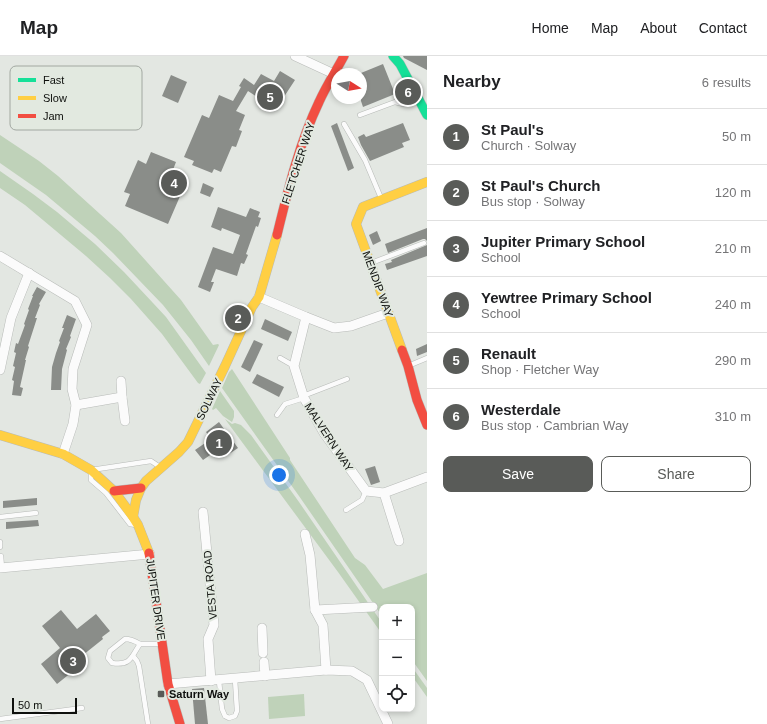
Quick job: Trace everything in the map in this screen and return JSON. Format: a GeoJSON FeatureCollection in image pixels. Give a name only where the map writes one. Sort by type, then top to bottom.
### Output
{"type":"FeatureCollection","features":[{"type":"Feature","properties":{"kind":"street"},"geometry":{"type":"LineString","coordinates":[[295,56],[331,73]]}},
{"type":"Feature","properties":{"kind":"street","name":"FLETCHER WAY"},"geometry":{"type":"LineString","coordinates":[[337,68],[344,56]]}},
{"type":"Feature","properties":{"kind":"street"},"geometry":{"type":"LineString","coordinates":[[393,56],[400,64],[427,115]]}},
{"type":"Feature","properties":{"kind":"street","name":"FLETCHER WAY"},"geometry":{"type":"LineString","coordinates":[[259,297],[277,235],[292,174],[306,133],[319,102],[331,80]]}},
{"type":"Feature","properties":{"kind":"street","name":"MENDIP WAY"},"geometry":{"type":"LineString","coordinates":[[427,182],[363,207],[356,224],[408,366],[417,400],[427,425]]}},
{"type":"Feature","properties":{"kind":"street"},"geometry":{"type":"LineString","coordinates":[[0,256],[75,301],[87,325],[73,369],[72,390],[76,405],[73,424],[62,454]]}},
{"type":"Feature","properties":{"kind":"street"},"geometry":{"type":"LineString","coordinates":[[0,370],[11,318],[29,273]]}},
{"type":"Feature","properties":{"kind":"street"},"geometry":{"type":"LineString","coordinates":[[259,297],[334,328],[352,326],[388,313]]}},
{"type":"Feature","properties":{"kind":"street","name":"SOLWAY"},"geometry":{"type":"LineString","coordinates":[[133,517],[136,500],[146,481],[179,452],[188,442],[252,306],[259,297]]}},
{"type":"Feature","properties":{"kind":"street"},"geometry":{"type":"LineString","coordinates":[[294,366],[306,317]]}},
{"type":"Feature","properties":{"kind":"street","name":"MALVERN WAY"},"geometry":{"type":"LineString","coordinates":[[294,366],[303,397],[324,433],[366,491]]}},
{"type":"Feature","properties":{"kind":"street"},"geometry":{"type":"LineString","coordinates":[[121,381],[125,421]]}},
{"type":"Feature","properties":{"kind":"street"},"geometry":{"type":"LineString","coordinates":[[76,405],[122,397]]}},
{"type":"Feature","properties":{"kind":"street","name":"JUPITER DRIVE"},"geometry":{"type":"LineString","coordinates":[[0,435],[62,454],[91,470],[114,491],[138,525],[150,554],[168,684],[180,724]]}},
{"type":"Feature","properties":{"kind":"street"},"geometry":{"type":"LineString","coordinates":[[366,491],[384,493],[427,477]]}},
{"type":"Feature","properties":{"kind":"street"},"geometry":{"type":"LineString","coordinates":[[114,491],[141,488]]}},
{"type":"Feature","properties":{"kind":"street"},"geometry":{"type":"LineString","coordinates":[[384,493],[399,541]]}},
{"type":"Feature","properties":{"kind":"street","name":"VESTA ROAD"},"geometry":{"type":"LineString","coordinates":[[203,512],[214,625],[208,639],[215,681]]}},
{"type":"Feature","properties":{"kind":"street"},"geometry":{"type":"LineString","coordinates":[[305,534],[310,555],[315,610],[323,625],[326,670]]}},
{"type":"Feature","properties":{"kind":"street"},"geometry":{"type":"LineString","coordinates":[[1,568],[150,554]]}},
{"type":"Feature","properties":{"kind":"street"},"geometry":{"type":"LineString","coordinates":[[315,610],[373,607]]}},
{"type":"Feature","properties":{"kind":"street"},"geometry":{"type":"LineString","coordinates":[[262,628],[265,676]]}},
{"type":"Feature","properties":{"kind":"street"},"geometry":{"type":"LineString","coordinates":[[168,684],[326,670],[352,671],[367,680],[388,724]]}},
{"type":"Feature","properties":{"kind":"lane"},"geometry":{"type":"LineString","coordinates":[[360,115],[395,102],[403,104],[420,100]]}},
{"type":"Feature","properties":{"kind":"lane"},"geometry":{"type":"LineString","coordinates":[[344,124],[365,160],[382,200]]}},
{"type":"Feature","properties":{"kind":"lane"},"geometry":{"type":"LineString","coordinates":[[371,263],[424,244]]}},
{"type":"Feature","properties":{"kind":"lane"},"geometry":{"type":"LineString","coordinates":[[280,358],[294,366]]}},
{"type":"Feature","properties":{"kind":"lane"},"geometry":{"type":"LineString","coordinates":[[408,366],[427,358]]}},
{"type":"Feature","properties":{"kind":"lane"},"geometry":{"type":"LineString","coordinates":[[277,415],[285,404],[347,379]]}},
{"type":"Feature","properties":{"kind":"lane"},"geometry":{"type":"LineString","coordinates":[[138,525],[130,524],[106,493],[91,480],[91,470],[150,461],[161,468]]}},
{"type":"Feature","properties":{"kind":"lane"},"geometry":{"type":"LineString","coordinates":[[346,510],[362,500],[366,491]]}},
{"type":"Feature","properties":{"kind":"lane"},"geometry":{"type":"LineString","coordinates":[[0,517],[36,513]]}},
{"type":"Feature","properties":{"kind":"lane"},"geometry":{"type":"LineString","coordinates":[[0,542],[0,547]]}},
{"type":"Feature","properties":{"kind":"lane"},"geometry":{"type":"LineString","coordinates":[[1,556],[1,568]]}},
{"type":"Feature","properties":{"kind":"lane"},"geometry":{"type":"LineString","coordinates":[[140,644],[130,660],[124,664],[112,663],[108,658],[110,651],[125,639],[133,640],[140,644],[162,644]]}},
{"type":"Feature","properties":{"kind":"lane"},"geometry":{"type":"LineString","coordinates":[[133,656],[139,666],[148,724]]}},
{"type":"Feature","properties":{"kind":"lane"},"geometry":{"type":"LineString","coordinates":[[215,681],[220,691],[222,709],[225,716],[229,718],[235,716],[237,711],[235,679]]}},
{"type":"Feature","properties":{"kind":"lane"},"geometry":{"type":"LineString","coordinates":[[0,719],[82,708]]}},
{"type":"Feature","properties":{"kind":"green space"},"geometry":{"type":"Polygon","coordinates":[[[0,135],[39,161],[58,176],[121,233],[181,300],[213,345],[219,345],[209,366],[191,340],[163,305],[113,253],[46,195],[0,163],[0,135]]]}},
{"type":"Feature","properties":{"kind":"green space"},"geometry":{"type":"Polygon","coordinates":[[[0,171],[57,212],[95,244],[124,272],[166,317],[206,373],[200,384],[162,334],[110,278],[25,205],[0,188],[0,171]]]}},
{"type":"Feature","properties":{"kind":"green space"},"geometry":{"type":"Polygon","coordinates":[[[232,369],[355,558],[365,565],[383,589],[427,573],[427,681],[415,664],[415,604],[379,604],[379,612],[222,388],[229,372],[232,369]]]}},
{"type":"Feature","properties":{"kind":"green space"},"geometry":{"type":"Polygon","coordinates":[[[220,391],[234,411],[232,422],[223,416],[216,408],[213,410],[212,409],[220,391]]]}},
{"type":"Feature","properties":{"kind":"green space"},"geometry":{"type":"Polygon","coordinates":[[[225,419],[232,424],[235,423],[241,425],[251,435],[379,619],[379,630],[225,419]]]}},
{"type":"Feature","properties":{"kind":"green space"},"geometry":{"type":"Polygon","coordinates":[[[415,671],[427,688],[427,697],[415,680],[415,671]]]}},
{"type":"Feature","properties":{"kind":"green space"},"geometry":{"type":"Polygon","coordinates":[[[304,694],[305,716],[269,719],[268,697],[304,694]]]}},
{"type":"Feature","properties":{"kind":"building"},"geometry":{"type":"Polygon","coordinates":[[[403,56],[427,56],[427,70],[404,58],[403,56]]]}},
{"type":"Feature","properties":{"kind":"building"},"geometry":{"type":"Polygon","coordinates":[[[383,64],[395,94],[363,107],[362,104],[367,104],[367,71],[383,64]]]}},
{"type":"Feature","properties":{"kind":"building"},"geometry":{"type":"Polygon","coordinates":[[[280,71],[295,80],[276,109],[248,91],[236,111],[245,115],[239,130],[242,131],[236,147],[232,146],[221,172],[214,169],[212,173],[192,165],[194,161],[184,157],[202,115],[209,118],[219,95],[233,101],[244,78],[254,85],[261,74],[274,81],[280,71]]]}},
{"type":"Feature","properties":{"kind":"building"},"geometry":{"type":"Polygon","coordinates":[[[171,75],[187,82],[178,103],[162,96],[171,75]]]}},
{"type":"Feature","properties":{"kind":"building"},"geometry":{"type":"Polygon","coordinates":[[[337,123],[354,168],[348,171],[331,126],[337,123]]]}},
{"type":"Feature","properties":{"kind":"building"},"geometry":{"type":"Polygon","coordinates":[[[403,123],[410,140],[402,143],[404,147],[370,161],[358,137],[364,134],[366,137],[403,123]]]}},
{"type":"Feature","properties":{"kind":"building"},"geometry":{"type":"Polygon","coordinates":[[[151,152],[176,162],[171,175],[174,176],[172,182],[184,187],[168,224],[125,206],[130,194],[124,192],[138,160],[146,164],[151,152]]]}},
{"type":"Feature","properties":{"kind":"building"},"geometry":{"type":"Polygon","coordinates":[[[203,183],[214,188],[210,197],[200,193],[203,183]]]}},
{"type":"Feature","properties":{"kind":"building"},"geometry":{"type":"Polygon","coordinates":[[[218,207],[246,217],[250,208],[260,212],[258,217],[261,218],[258,227],[256,226],[246,254],[248,255],[244,264],[241,263],[237,276],[216,269],[211,282],[214,282],[210,292],[198,287],[213,247],[233,254],[240,235],[222,228],[221,231],[211,227],[218,207]]]}},
{"type":"Feature","properties":{"kind":"building"},"geometry":{"type":"Polygon","coordinates":[[[427,228],[427,241],[423,239],[388,253],[385,244],[427,228]]]}},
{"type":"Feature","properties":{"kind":"building"},"geometry":{"type":"Polygon","coordinates":[[[377,231],[381,241],[373,245],[369,235],[377,231]]]}},
{"type":"Feature","properties":{"kind":"building"},"geometry":{"type":"Polygon","coordinates":[[[427,245],[427,256],[387,270],[385,264],[392,262],[391,260],[427,245]]]}},
{"type":"Feature","properties":{"kind":"building"},"geometry":{"type":"Polygon","coordinates":[[[37,287],[46,292],[39,304],[40,305],[35,318],[37,318],[28,346],[20,387],[23,388],[21,396],[12,395],[14,381],[12,380],[15,367],[13,366],[16,353],[14,352],[16,343],[18,344],[25,325],[24,324],[32,296],[37,287]]]}},
{"type":"Feature","properties":{"kind":"building"},"geometry":{"type":"Polygon","coordinates":[[[67,315],[76,319],[66,349],[62,369],[61,390],[51,390],[52,367],[64,328],[62,328],[67,315]]]}},
{"type":"Feature","properties":{"kind":"building"},"geometry":{"type":"Polygon","coordinates":[[[265,319],[292,332],[288,341],[261,329],[265,319]]]}},
{"type":"Feature","properties":{"kind":"building"},"geometry":{"type":"Polygon","coordinates":[[[254,340],[263,344],[250,372],[241,367],[254,340]]]}},
{"type":"Feature","properties":{"kind":"building"},"geometry":{"type":"Polygon","coordinates":[[[427,344],[427,352],[417,356],[416,349],[427,344]]]}},
{"type":"Feature","properties":{"kind":"building"},"geometry":{"type":"Polygon","coordinates":[[[257,374],[284,387],[279,397],[252,383],[257,374]]]}},
{"type":"Feature","properties":{"kind":"building"},"geometry":{"type":"Polygon","coordinates":[[[219,422],[238,448],[226,456],[225,454],[221,457],[216,451],[203,460],[195,450],[211,439],[206,432],[219,422]]]}},
{"type":"Feature","properties":{"kind":"building"},"geometry":{"type":"Polygon","coordinates":[[[375,466],[380,482],[371,485],[365,469],[375,466]]]}},
{"type":"Feature","properties":{"kind":"building"},"geometry":{"type":"Polygon","coordinates":[[[37,498],[37,505],[3,508],[3,501],[37,498]]]}},
{"type":"Feature","properties":{"kind":"building"},"geometry":{"type":"Polygon","coordinates":[[[38,520],[39,526],[6,529],[6,522],[38,520]]]}},
{"type":"Feature","properties":{"kind":"building"},"geometry":{"type":"Polygon","coordinates":[[[61,610],[77,629],[96,614],[110,631],[102,637],[103,639],[78,659],[82,664],[57,684],[41,664],[60,648],[42,626],[61,610]]]}},
{"type":"Feature","properties":{"kind":"building"},"geometry":{"type":"Polygon","coordinates":[[[204,688],[208,724],[195,724],[192,689],[204,688]]]}},
{"type":"Feature","properties":{"kind":"traffic: fast"},"geometry":{"type":"LineString","coordinates":[[393,56],[400,64],[427,115]]}},
{"type":"Feature","properties":{"kind":"traffic: slow"},"geometry":{"type":"LineString","coordinates":[[402,350],[356,224],[363,207],[427,182]]}},
{"type":"Feature","properties":{"kind":"traffic: slow"},"geometry":{"type":"LineString","coordinates":[[133,517],[136,500],[146,481],[179,452],[188,442],[252,307],[259,297],[277,235]]}},
{"type":"Feature","properties":{"kind":"traffic: slow"},"geometry":{"type":"LineString","coordinates":[[0,435],[63,454],[91,470],[114,491],[133,517],[138,525],[149,553]]}},
{"type":"Feature","properties":{"kind":"traffic: jam"},"geometry":{"type":"LineString","coordinates":[[277,235],[290,184],[306,134],[322,96],[344,56]]}},
{"type":"Feature","properties":{"kind":"traffic: jam"},"geometry":{"type":"LineString","coordinates":[[402,350],[417,400],[427,425]]}},
{"type":"Feature","properties":{"kind":"traffic: jam"},"geometry":{"type":"LineString","coordinates":[[114,491],[141,488]]}},
{"type":"Feature","properties":{"kind":"traffic: jam"},"geometry":{"type":"LineString","coordinates":[[149,553],[168,684],[180,724]]}},
{"type":"Feature","properties":{"kind":"place","name":"Westerdale"},"geometry":{"type":"Point","coordinates":[408,92]}},
{"type":"Feature","properties":{"kind":"place","name":"Renault"},"geometry":{"type":"Point","coordinates":[270,97]}},
{"type":"Feature","properties":{"kind":"place","name":"Yewtree Primary School"},"geometry":{"type":"Point","coordinates":[174,183]}},
{"type":"Feature","properties":{"kind":"place","name":"St Paul's Church"},"geometry":{"type":"Point","coordinates":[238,318]}},
{"type":"Feature","properties":{"kind":"place","name":"St Paul's"},"geometry":{"type":"Point","coordinates":[219,443]}},
{"type":"Feature","properties":{"kind":"place","name":"Jupiter Primary School"},"geometry":{"type":"Point","coordinates":[73,661]}},
{"type":"Feature","properties":{"kind":"place","name":"Saturn Way"},"geometry":{"type":"Point","coordinates":[161,694]}}]}
